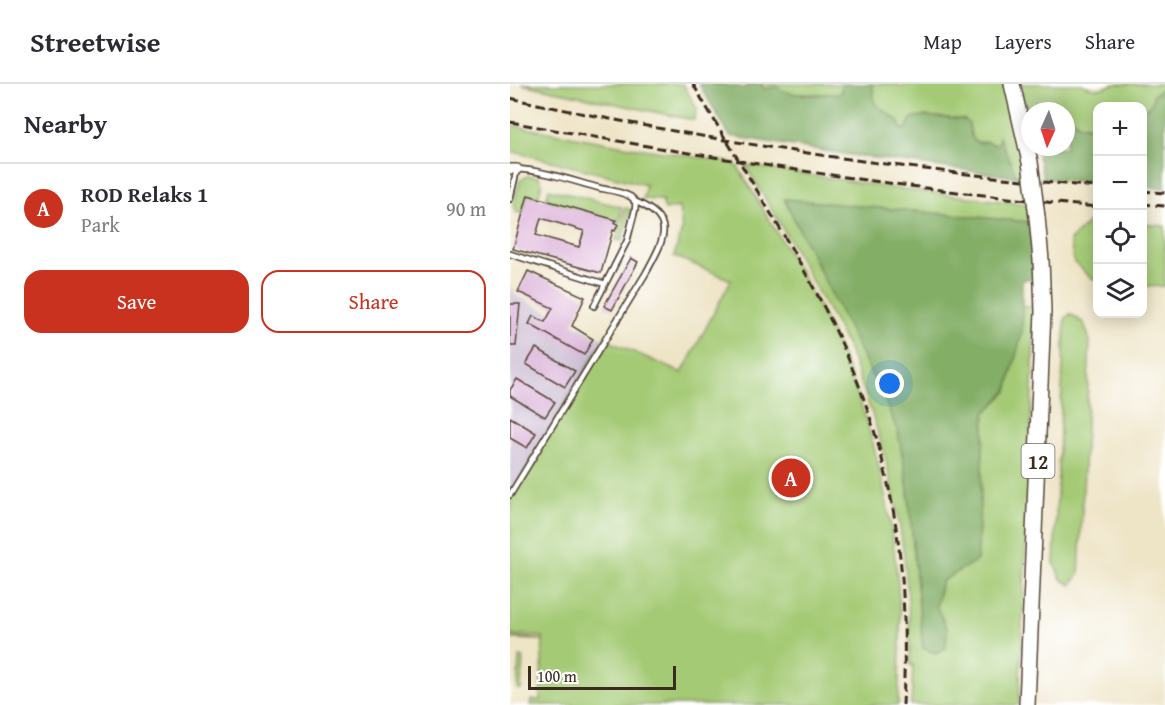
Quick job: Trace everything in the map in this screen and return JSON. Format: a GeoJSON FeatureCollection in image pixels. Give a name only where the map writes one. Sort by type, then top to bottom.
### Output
{"type":"FeatureCollection","features":[{"type":"Feature","properties":{"kind":"main road","name":"12"},"geometry":{"type":"LineString","coordinates":[[1012,84],[1030,162],[1041,260],[1043,311],[1027,705]]}},
{"type":"Feature","properties":{"kind":"lane"},"geometry":{"type":"LineString","coordinates":[[510,199],[514,169],[536,172],[626,195],[649,207],[662,220],[663,231],[659,247],[646,273],[510,493]]}},
{"type":"Feature","properties":{"kind":"lane"},"geometry":{"type":"LineString","coordinates":[[594,306],[627,241],[635,210],[634,201]]}},
{"type":"Feature","properties":{"kind":"lane"},"geometry":{"type":"LineString","coordinates":[[510,254],[604,284]]}},
{"type":"Feature","properties":{"kind":"shaded area"},"geometry":{"type":"Polygon","coordinates":[[[510,285],[516,296],[604,339],[510,495],[510,285]]]}},
{"type":"Feature","properties":{"kind":"green space"},"geometry":{"type":"Polygon","coordinates":[[[521,84],[683,84],[697,109],[694,120],[521,84]]]}},
{"type":"Feature","properties":{"kind":"green space"},"geometry":{"type":"Polygon","coordinates":[[[699,84],[745,88],[747,84],[761,84],[763,89],[777,87],[790,93],[815,95],[838,94],[844,84],[872,84],[875,104],[898,121],[902,130],[906,129],[912,118],[923,116],[965,120],[969,124],[972,138],[979,143],[998,145],[999,137],[1017,177],[730,136],[699,84]]]}},
{"type":"Feature","properties":{"kind":"green space"},"geometry":{"type":"Polygon","coordinates":[[[761,84],[844,84],[838,94],[793,94],[782,92],[779,89],[763,89],[761,84]]]}},
{"type":"Feature","properties":{"kind":"green space"},"geometry":{"type":"Polygon","coordinates":[[[872,84],[895,84],[903,87],[906,84],[1006,84],[1021,151],[1019,153],[1023,177],[1017,177],[999,138],[999,146],[975,141],[969,124],[965,120],[918,117],[912,118],[906,129],[902,130],[898,121],[875,104],[872,84]]]}},
{"type":"Feature","properties":{"kind":"green space"},"geometry":{"type":"Polygon","coordinates":[[[1020,84],[1082,84],[1096,89],[1115,84],[1165,84],[1165,90],[1154,95],[1149,108],[1147,108],[1147,102],[1093,102],[1093,127],[1080,125],[1075,121],[1075,102],[1025,102],[1020,84]]]}},
{"type":"Feature","properties":{"kind":"green space"},"geometry":{"type":"Polygon","coordinates":[[[1165,90],[1165,188],[1147,187],[1147,108],[1152,103],[1153,95],[1165,90]]]}},
{"type":"Feature","properties":{"kind":"green space"},"geometry":{"type":"Polygon","coordinates":[[[1075,123],[1093,127],[1093,183],[1043,178],[1038,156],[1075,156],[1075,123]]]}},
{"type":"Feature","properties":{"kind":"green space"},"geometry":{"type":"Polygon","coordinates":[[[510,125],[734,163],[738,167],[820,309],[843,358],[866,420],[883,484],[898,581],[900,648],[898,705],[530,705],[531,700],[540,700],[543,637],[510,634],[510,495],[604,339],[682,373],[731,280],[674,256],[682,230],[679,207],[665,210],[662,200],[643,199],[646,185],[515,152],[510,154],[510,125]]]}},
{"type":"Feature","properties":{"kind":"green space"},"geometry":{"type":"Polygon","coordinates":[[[745,165],[893,188],[1026,204],[1029,222],[785,199],[887,405],[898,432],[907,480],[923,648],[947,629],[936,606],[942,581],[977,559],[985,412],[1007,391],[1022,332],[1021,306],[1034,306],[1019,705],[911,705],[913,665],[910,665],[904,556],[884,453],[843,338],[745,165]]]}},
{"type":"Feature","properties":{"kind":"green space"},"geometry":{"type":"Polygon","coordinates":[[[527,176],[539,177],[542,183],[538,198],[528,195],[523,214],[516,212],[513,205],[520,181],[527,176]]]}},
{"type":"Feature","properties":{"kind":"green space"},"geometry":{"type":"Polygon","coordinates":[[[549,189],[622,207],[618,224],[615,220],[546,200],[549,189]]]}},
{"type":"Feature","properties":{"kind":"green space"},"geometry":{"type":"Polygon","coordinates":[[[784,199],[1029,222],[1034,278],[1022,280],[1022,332],[1007,391],[985,413],[977,560],[942,581],[936,606],[947,629],[946,648],[935,653],[923,648],[907,480],[898,432],[887,405],[784,199]]]}},
{"type":"Feature","properties":{"kind":"green space"},"geometry":{"type":"Polygon","coordinates":[[[625,208],[630,209],[630,212],[622,241],[616,240],[625,208]]]}},
{"type":"Feature","properties":{"kind":"green space"},"geometry":{"type":"Polygon","coordinates":[[[1093,220],[1093,278],[1074,262],[1070,240],[1093,220]]]}},
{"type":"Feature","properties":{"kind":"green space"},"geometry":{"type":"Polygon","coordinates":[[[1147,224],[1165,226],[1165,286],[1147,286],[1147,224]]]}},
{"type":"Feature","properties":{"kind":"green space"},"geometry":{"type":"Polygon","coordinates":[[[1070,314],[1084,323],[1090,341],[1079,574],[1071,585],[1061,579],[1054,563],[1065,319],[1070,314]]]}},
{"type":"Feature","properties":{"kind":"green space"},"geometry":{"type":"Polygon","coordinates":[[[510,636],[543,640],[510,639],[510,636]]]}},
{"type":"Feature","properties":{"kind":"green space"},"geometry":{"type":"Polygon","coordinates":[[[519,657],[523,658],[521,689],[517,689],[519,657]]]}},
{"type":"Feature","properties":{"kind":"building"},"geometry":{"type":"Polygon","coordinates":[[[528,195],[616,220],[615,223],[618,224],[615,231],[613,230],[601,273],[513,249],[528,195]],[[541,218],[536,235],[579,247],[584,231],[541,218]]]}},
{"type":"Feature","properties":{"kind":"building"},"geometry":{"type":"Polygon","coordinates":[[[631,258],[638,262],[612,310],[604,306],[631,258]]]}},
{"type":"Feature","properties":{"kind":"building"},"geometry":{"type":"Polygon","coordinates":[[[528,271],[585,297],[572,326],[593,339],[584,355],[529,324],[533,316],[545,322],[553,308],[518,292],[528,271]]]}},
{"type":"Feature","properties":{"kind":"building"},"geometry":{"type":"Polygon","coordinates":[[[510,304],[520,304],[516,346],[510,346],[510,304]]]}},
{"type":"Feature","properties":{"kind":"building"},"geometry":{"type":"Polygon","coordinates":[[[536,348],[575,371],[565,387],[526,364],[536,348]]]}},
{"type":"Feature","properties":{"kind":"building"},"geometry":{"type":"Polygon","coordinates":[[[517,379],[555,402],[545,417],[510,396],[510,390],[517,379]]]}},
{"type":"Feature","properties":{"kind":"building"},"geometry":{"type":"Polygon","coordinates":[[[510,417],[536,433],[527,448],[510,438],[510,417]]]}},
{"type":"Feature","properties":{"kind":"railway"},"geometry":{"type":"LineString","coordinates":[[693,84],[818,296],[850,362],[875,432],[892,504],[902,578],[903,705]]}},
{"type":"Feature","properties":{"kind":"railway"},"geometry":{"type":"LineString","coordinates":[[510,98],[729,141],[876,163],[1093,187]]}},
{"type":"Feature","properties":{"kind":"railway"},"geometry":{"type":"LineString","coordinates":[[510,122],[803,171],[950,191],[1093,207]]}},
{"type":"Feature","properties":{"kind":"railway"},"geometry":{"type":"LineString","coordinates":[[1147,191],[1165,193]]}},
{"type":"Feature","properties":{"kind":"railway"},"geometry":{"type":"LineString","coordinates":[[1147,204],[1165,206]]}},
{"type":"Feature","properties":{"kind":"place","name":"ROD Relaks 1"},"geometry":{"type":"Point","coordinates":[791,478]}}]}
